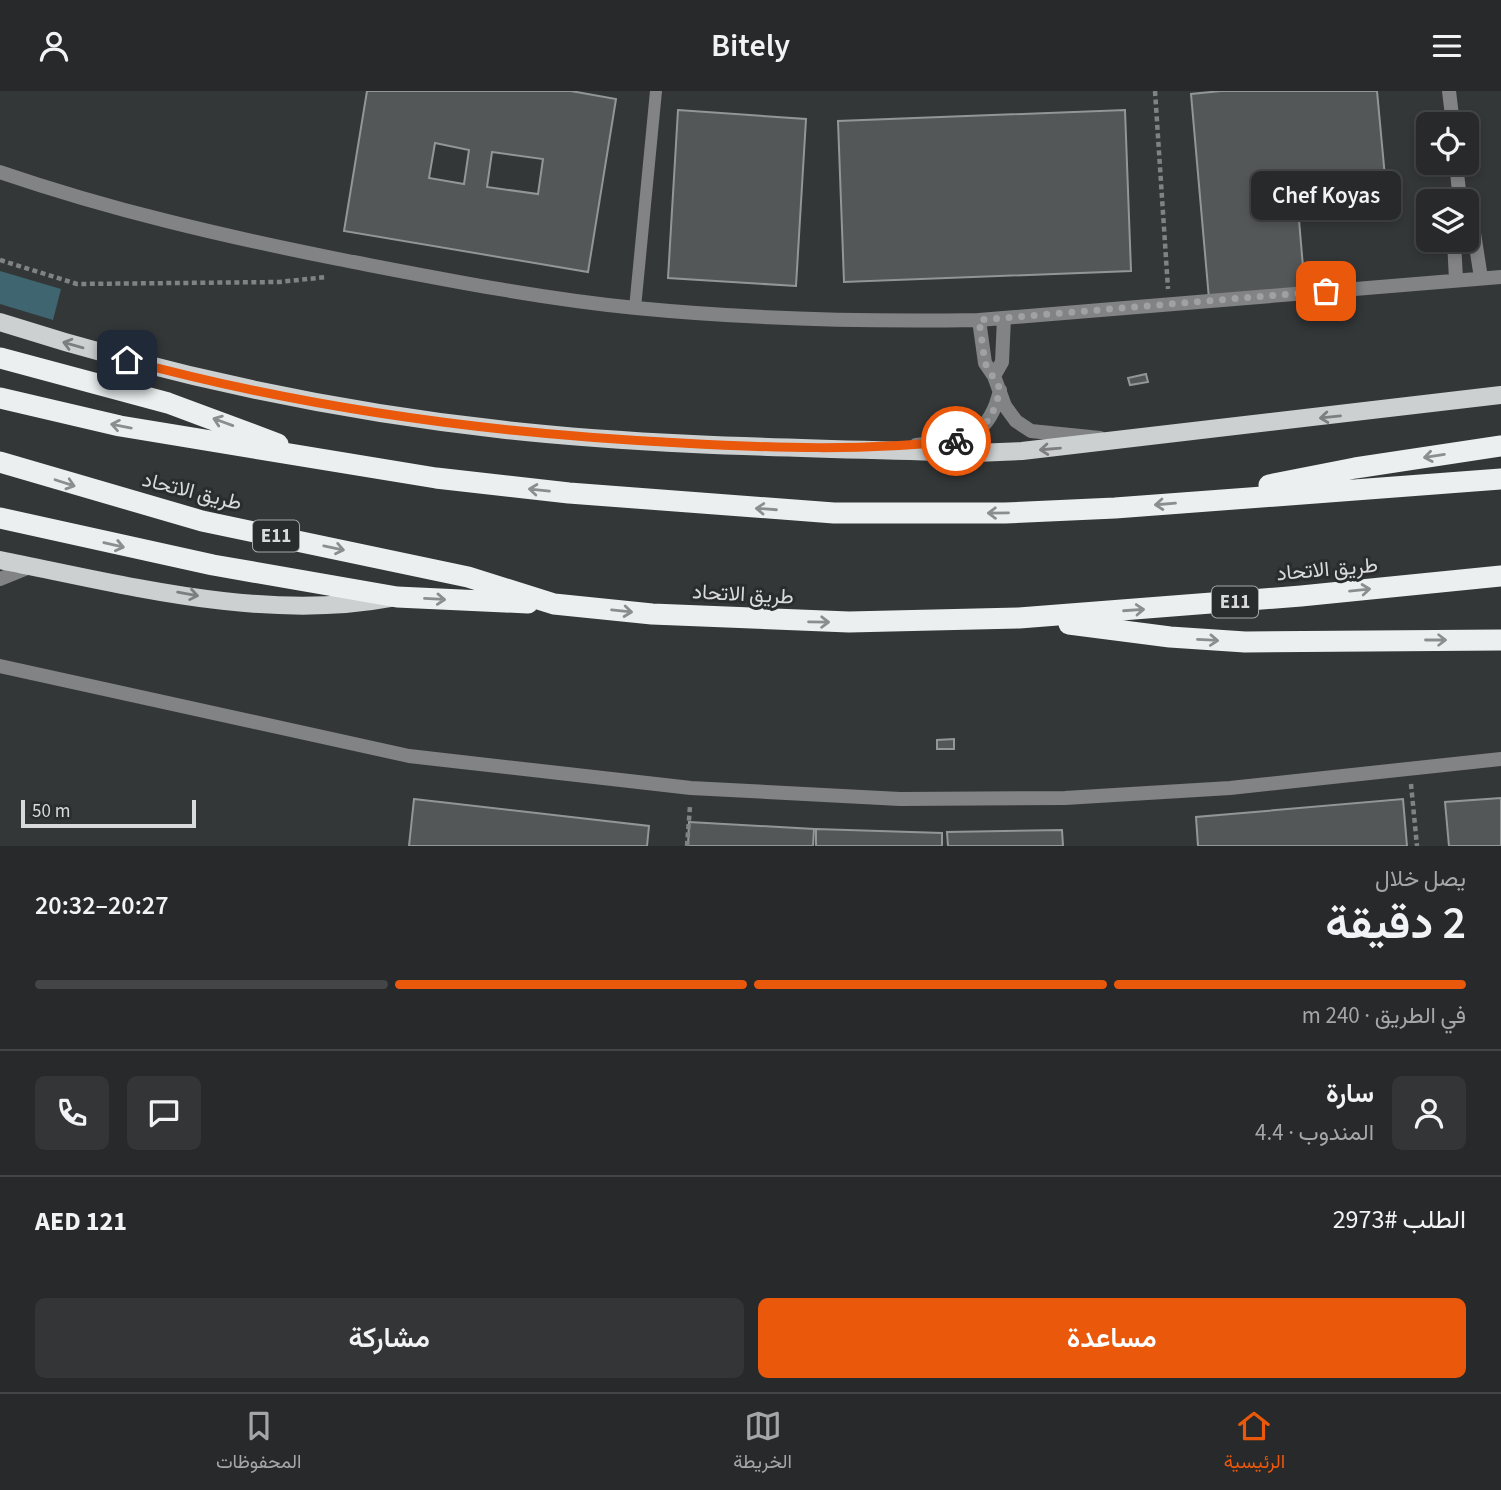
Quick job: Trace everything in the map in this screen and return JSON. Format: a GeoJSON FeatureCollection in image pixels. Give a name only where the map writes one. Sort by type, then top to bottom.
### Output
{"type":"FeatureCollection","features":[{"type":"Feature","properties":{"kind":"highway"},"geometry":{"type":"LineString","coordinates":[[0,358],[228,423],[309,457]]}},
{"type":"Feature","properties":{"kind":"highway"},"geometry":{"type":"LineString","coordinates":[[0,398],[120,426],[436,478],[569,493],[834,513],[1005,513],[1501,479]]}},
{"type":"Feature","properties":{"kind":"highway"},"geometry":{"type":"LineString","coordinates":[[1217,499],[1286,480],[1501,446]]}},
{"type":"Feature","properties":{"kind":"highway","name":"طريق الاتحاد"},"geometry":{"type":"LineString","coordinates":[[0,462],[202,521],[468,577],[554,604],[751,620],[849,622],[1019,618],[1288,597],[1501,576]]}},
{"type":"Feature","properties":{"kind":"highway"},"geometry":{"type":"LineString","coordinates":[[0,518],[213,565],[397,597],[554,604]]}},
{"type":"Feature","properties":{"kind":"highway"},"geometry":{"type":"LineString","coordinates":[[1019,618],[1170,637],[1245,642],[1501,640]]}},
{"type":"Feature","properties":{"kind":"main road"},"geometry":{"type":"LineString","coordinates":[[0,322],[122,359],[248,390],[431,421],[655,442],[975,453],[1118,442],[1501,395]]}},
{"type":"Feature","properties":{"kind":"main road"},"geometry":{"type":"LineString","coordinates":[[0,560],[260,606],[306,608],[352,605],[397,597]]}},
{"type":"Feature","properties":{"kind":"street"},"geometry":{"type":"LineString","coordinates":[[1450,91],[1452,112]]}},
{"type":"Feature","properties":{"kind":"street"},"geometry":{"type":"LineString","coordinates":[[0,172],[191,229],[431,279],[635,308],[807,319],[979,320],[1501,277]]}},
{"type":"Feature","properties":{"kind":"street"},"geometry":{"type":"LineString","coordinates":[[1455,252],[1456,280]]}},
{"type":"Feature","properties":{"kind":"street"},"geometry":{"type":"LineString","coordinates":[[1477,252],[1481,278]]}},
{"type":"Feature","properties":{"kind":"street"},"geometry":{"type":"LineString","coordinates":[[882,448],[961,440],[976,433],[988,422],[996,407],[1004,318]]}},
{"type":"Feature","properties":{"kind":"street"},"geometry":{"type":"LineString","coordinates":[[979,320],[985,363],[997,382],[1005,406],[1016,421],[1031,431],[1090,436],[1118,442]]}},
{"type":"Feature","properties":{"kind":"street"},"geometry":{"type":"LineString","coordinates":[[0,579],[32,566]]}},
{"type":"Feature","properties":{"kind":"street"},"geometry":{"type":"LineString","coordinates":[[4,664],[139,699],[409,756],[691,788],[900,799],[1065,797],[1230,788],[1501,759]]}},
{"type":"Feature","properties":{"kind":"lane"},"geometry":{"type":"LineString","coordinates":[[635,308],[656,91]]}},
{"type":"Feature","properties":{"kind":"path"},"geometry":{"type":"LineString","coordinates":[[1155,91],[1169,304]]}},
{"type":"Feature","properties":{"kind":"path"},"geometry":{"type":"LineString","coordinates":[[0,260],[77,285],[279,282],[336,276]]}},
{"type":"Feature","properties":{"kind":"path"},"geometry":{"type":"LineString","coordinates":[[1409,768],[1417,846]]}},
{"type":"Feature","properties":{"kind":"path"},"geometry":{"type":"LineString","coordinates":[[687,846],[691,788]]}},
{"type":"Feature","properties":{"kind":"shaded area"},"geometry":{"type":"Polygon","coordinates":[[[0,271],[61,289],[53,320],[0,304],[0,271]]]}},
{"type":"Feature","properties":{"kind":"building"},"geometry":{"type":"Polygon","coordinates":[[[367,91],[571,91],[616,99],[588,272],[344,231],[367,91]],[[435,143],[429,178],[464,184],[469,150],[435,143]],[[492,152],[487,187],[538,194],[543,159],[492,152]]]}},
{"type":"Feature","properties":{"kind":"building"},"geometry":{"type":"Polygon","coordinates":[[[1221,91],[1377,91],[1385,177],[1296,185],[1305,290],[1209,299],[1191,94],[1221,91]]]}},
{"type":"Feature","properties":{"kind":"building"},"geometry":{"type":"Polygon","coordinates":[[[678,110],[806,119],[796,286],[668,278],[678,110]]]}},
{"type":"Feature","properties":{"kind":"building"},"geometry":{"type":"Polygon","coordinates":[[[1125,110],[1131,271],[844,282],[838,121],[1125,110]]]}},
{"type":"Feature","properties":{"kind":"building"},"geometry":{"type":"Polygon","coordinates":[[[1146,374],[1148,382],[1130,385],[1128,378],[1146,374]]]}},
{"type":"Feature","properties":{"kind":"building"},"geometry":{"type":"Polygon","coordinates":[[[954,739],[954,749],[937,749],[937,740],[954,739]]]}},
{"type":"Feature","properties":{"kind":"building"},"geometry":{"type":"Polygon","coordinates":[[[1501,798],[1501,846],[1449,846],[1445,802],[1501,798]]]}},
{"type":"Feature","properties":{"kind":"building"},"geometry":{"type":"Polygon","coordinates":[[[414,799],[649,826],[647,846],[409,846],[414,799]]]}},
{"type":"Feature","properties":{"kind":"building"},"geometry":{"type":"Polygon","coordinates":[[[1403,799],[1407,846],[1198,846],[1196,817],[1403,799]]]}},
{"type":"Feature","properties":{"kind":"building"},"geometry":{"type":"Polygon","coordinates":[[[689,822],[814,829],[813,846],[688,846],[689,822]]]}},
{"type":"Feature","properties":{"kind":"building"},"geometry":{"type":"Polygon","coordinates":[[[816,829],[942,833],[942,846],[816,846],[816,829]]]}},
{"type":"Feature","properties":{"kind":"building"},"geometry":{"type":"Polygon","coordinates":[[[1062,830],[1063,846],[948,846],[947,832],[1062,830]]]}},
{"type":"Feature","properties":{"kind":"way so far"},"geometry":{"type":"LineString","coordinates":[[956,441],[976,433],[988,422],[996,407],[1000,389],[985,363],[979,320],[1326,291]]}},
{"type":"Feature","properties":{"kind":"place","name":"Chef Koyas"},"geometry":{"type":"Point","coordinates":[1326,291]}},
{"type":"Feature","properties":{"kind":"route"},"geometry":{"type":"LineString","coordinates":[[127,360],[248,390],[431,421],[506,430],[655,442],[801,448],[882,448],[956,441]]}}]}
